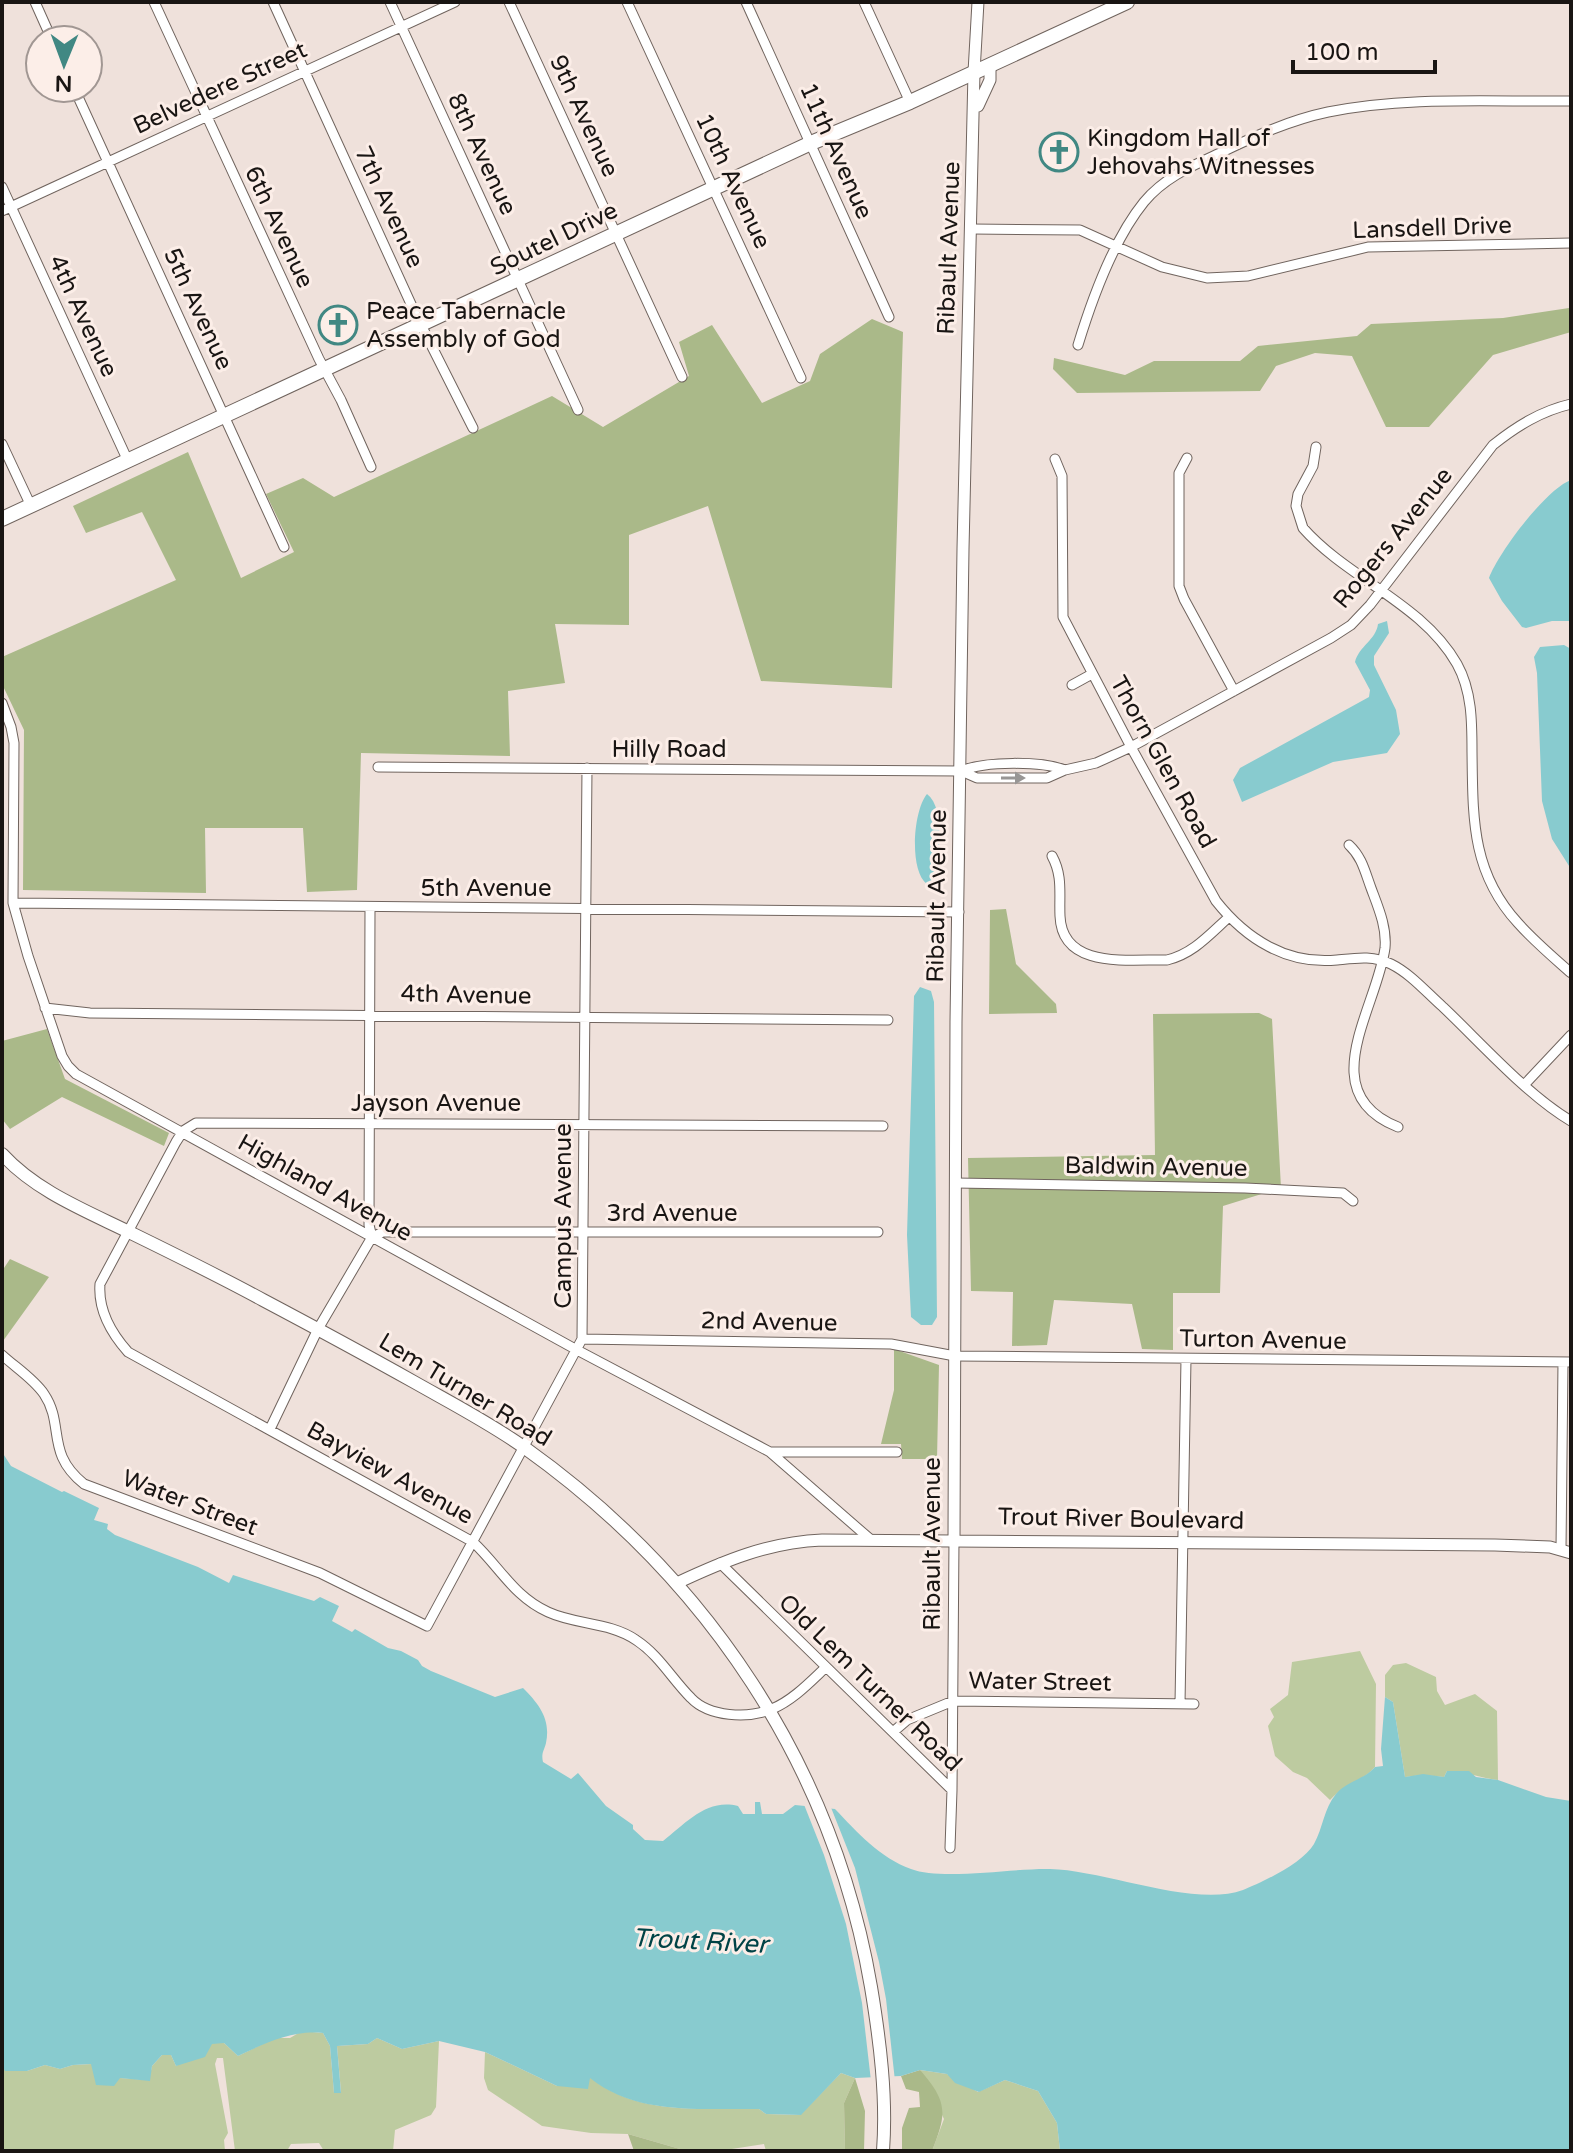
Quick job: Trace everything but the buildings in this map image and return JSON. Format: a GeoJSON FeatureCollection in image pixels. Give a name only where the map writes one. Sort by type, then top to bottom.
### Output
{"type":"FeatureCollection","features":[{"type":"Feature","properties":{"kind":"main road","name":"Soutel Drive"},"geometry":{"type":"LineString","coordinates":[[2,519],[520,281],[811,143],[910,102],[1127,2]]}},
{"type":"Feature","properties":{"kind":"main road","name":"Lem Turner Road"},"geometry":{"type":"LineString","coordinates":[[2,1154],[33,1181],[70,1204],[219,1276],[481,1419],[579,1489],[677,1583],[719,1634],[770,1710],[813,1794],[849,1893],[868,1967],[876,2015],[883,2099],[883,2151]]}},
{"type":"Feature","properties":{"kind":"street"},"geometry":{"type":"LineString","coordinates":[[35,2],[45,24]]}},
{"type":"Feature","properties":{"kind":"street","name":"6th Avenue"},"geometry":{"type":"LineString","coordinates":[[154,2],[371,467]]}},
{"type":"Feature","properties":{"kind":"street","name":"7th Avenue"},"geometry":{"type":"LineString","coordinates":[[273,2],[422,326],[473,428]]}},
{"type":"Feature","properties":{"kind":"street","name":"8th Avenue"},"geometry":{"type":"LineString","coordinates":[[390,2],[578,410]]}},
{"type":"Feature","properties":{"kind":"street","name":"Belvedere Street"},"geometry":{"type":"LineString","coordinates":[[7,209],[455,2]]}},
{"type":"Feature","properties":{"kind":"street","name":"9th Avenue"},"geometry":{"type":"LineString","coordinates":[[509,2],[682,377]]}},
{"type":"Feature","properties":{"kind":"street","name":"10th Avenue"},"geometry":{"type":"LineString","coordinates":[[627,2],[801,378]]}},
{"type":"Feature","properties":{"kind":"street","name":"11th Avenue"},"geometry":{"type":"LineString","coordinates":[[746,2],[889,317]]}},
{"type":"Feature","properties":{"kind":"street"},"geometry":{"type":"LineString","coordinates":[[864,2],[910,102]]}},
{"type":"Feature","properties":{"kind":"street","name":"Ribault Avenue"},"geometry":{"type":"LineString","coordinates":[[952,1790],[963,549],[978,2]]}},
{"type":"Feature","properties":{"kind":"street"},"geometry":{"type":"LineString","coordinates":[[975,113],[990,80],[990,65]]}},
{"type":"Feature","properties":{"kind":"street"},"geometry":{"type":"LineString","coordinates":[[1078,345],[1089,311],[1118,246],[1142,204],[1166,180],[1267,131],[1356,107],[1393,103],[1571,101]]}},
{"type":"Feature","properties":{"kind":"street","name":"5th Avenue"},"geometry":{"type":"LineString","coordinates":[[81,104],[284,547]]}},
{"type":"Feature","properties":{"kind":"street","name":"4th Avenue"},"geometry":{"type":"LineString","coordinates":[[2,187],[7,209],[128,461]]}},
{"type":"Feature","properties":{"kind":"street","name":"Lansdell Drive"},"geometry":{"type":"LineString","coordinates":[[972,229],[1080,230],[1187,275],[1232,278],[1368,247],[1571,243]]}},
{"type":"Feature","properties":{"kind":"street","name":"Rogers Avenue"},"geometry":{"type":"LineString","coordinates":[[961,771],[977,778],[1047,778],[1096,763],[1131,747],[1351,625],[1493,445],[1540,413],[1571,404]]}},
{"type":"Feature","properties":{"kind":"street"},"geometry":{"type":"LineString","coordinates":[[2,444],[31,506]]}},
{"type":"Feature","properties":{"kind":"street"},"geometry":{"type":"LineString","coordinates":[[1316,447],[1313,466],[1298,494],[1298,518],[1310,536],[1429,628],[1445,645],[1458,666],[1470,703],[1473,817],[1477,848],[1485,873],[1500,901],[1519,925],[1571,973]]}},
{"type":"Feature","properties":{"kind":"street"},"geometry":{"type":"LineString","coordinates":[[1187,458],[1179,473],[1179,586],[1234,691]]}},
{"type":"Feature","properties":{"kind":"street","name":"Thorn Glen Road"},"geometry":{"type":"LineString","coordinates":[[1055,459],[1062,476],[1063,617],[1216,901],[1255,940],[1277,951],[1301,959],[1360,957],[1382,960]]}},
{"type":"Feature","properties":{"kind":"street"},"geometry":{"type":"LineString","coordinates":[[1072,685],[1092,674]]}},
{"type":"Feature","properties":{"kind":"street","name":"Highland Avenue"},"geometry":{"type":"LineString","coordinates":[[3,708],[14,743],[7,827],[13,903],[45,1008],[68,1066],[76,1074],[577,1350],[770,1452],[870,1539]]}},
{"type":"Feature","properties":{"kind":"street","name":"Hilly Road"},"geometry":{"type":"LineString","coordinates":[[378,767],[961,771]]}},
{"type":"Feature","properties":{"kind":"street","name":"Campus Avenue"},"geometry":{"type":"LineString","coordinates":[[427,1626],[582,1339],[587,768]]}},
{"type":"Feature","properties":{"kind":"street"},"geometry":{"type":"LineString","coordinates":[[1349,845],[1359,855],[1386,935],[1382,960],[1355,1050],[1354,1078],[1368,1109],[1381,1121],[1398,1127]]}},
{"type":"Feature","properties":{"kind":"street"},"geometry":{"type":"LineString","coordinates":[[1052,856],[1060,871],[1060,921],[1063,931],[1068,941],[1089,957],[1154,960],[1179,957],[1229,917]]}},
{"type":"Feature","properties":{"kind":"street","name":"5th Avenue"},"geometry":{"type":"LineString","coordinates":[[13,903],[959,912]]}},
{"type":"Feature","properties":{"kind":"street"},"geometry":{"type":"LineString","coordinates":[[270,1429],[318,1329],[372,1237],[369,1225],[370,908]]}},
{"type":"Feature","properties":{"kind":"street"},"geometry":{"type":"LineString","coordinates":[[1382,960],[1407,974],[1525,1084],[1571,1121]]}},
{"type":"Feature","properties":{"kind":"street","name":"4th Avenue"},"geometry":{"type":"LineString","coordinates":[[45,1008],[90,1013],[888,1020]]}},
{"type":"Feature","properties":{"kind":"street"},"geometry":{"type":"LineString","coordinates":[[1525,1084],[1571,1035]]}},
{"type":"Feature","properties":{"kind":"street","name":"Jayson Avenue"},"geometry":{"type":"LineString","coordinates":[[183,1131],[203,1122],[883,1126]]}},
{"type":"Feature","properties":{"kind":"street","name":"Bayview Avenue"},"geometry":{"type":"LineString","coordinates":[[183,1131],[100,1284],[103,1314],[119,1342],[143,1362],[473,1542],[491,1558],[502,1577],[533,1604],[563,1618],[612,1629],[637,1640],[660,1661],[691,1698],[708,1710],[730,1714],[770,1710],[801,1691],[825,1668]]}},
{"type":"Feature","properties":{"kind":"street","name":"Baldwin Avenue"},"geometry":{"type":"LineString","coordinates":[[955,1183],[1245,1188],[1343,1193],[1353,1201]]}},
{"type":"Feature","properties":{"kind":"street","name":"3rd Avenue"},"geometry":{"type":"LineString","coordinates":[[372,1237],[383,1232],[878,1232]]}},
{"type":"Feature","properties":{"kind":"street","name":"2nd Avenue"},"geometry":{"type":"LineString","coordinates":[[582,1339],[891,1344],[955,1356]]}},
{"type":"Feature","properties":{"kind":"street","name":"Water Street"},"geometry":{"type":"LineString","coordinates":[[2,1355],[43,1391],[50,1408],[60,1456],[84,1484],[320,1573],[427,1626]]}},
{"type":"Feature","properties":{"kind":"street","name":"Turton Avenue"},"geometry":{"type":"LineString","coordinates":[[955,1356],[1567,1362]]}},
{"type":"Feature","properties":{"kind":"street"},"geometry":{"type":"LineString","coordinates":[[1180,1704],[1186,1359]]}},
{"type":"Feature","properties":{"kind":"street"},"geometry":{"type":"LineString","coordinates":[[1566,1551],[1567,1362]]}},
{"type":"Feature","properties":{"kind":"street"},"geometry":{"type":"LineString","coordinates":[[770,1452],[897,1452]]}},
{"type":"Feature","properties":{"kind":"street","name":"Trout River Boulevard"},"geometry":{"type":"LineString","coordinates":[[677,1583],[720,1563],[768,1546],[795,1541],[870,1539],[1510,1545],[1566,1551]]}},
{"type":"Feature","properties":{"kind":"street","name":"Old Lem Turner Road"},"geometry":{"type":"LineString","coordinates":[[720,1563],[952,1790],[950,1848]]}},
{"type":"Feature","properties":{"kind":"street","name":"Water Street"},"geometry":{"type":"LineString","coordinates":[[893,1732],[907,1720],[953,1701],[1194,1704]]}},
{"type":"Feature","properties":{"kind":"green space"},"geometry":{"type":"Polygon","coordinates":[[[1569,308],[1571,332],[1493,355],[1429,427],[1386,427],[1352,356],[1315,353],[1276,366],[1260,391],[1077,393],[1053,369],[1054,358],[1125,375],[1154,361],[1240,361],[1258,346],[1357,336],[1371,324],[1503,318],[1569,308]]]}},
{"type":"Feature","properties":{"kind":"green space"},"geometry":{"type":"Polygon","coordinates":[[[872,319],[903,332],[892,688],[761,681],[708,506],[629,535],[629,625],[555,624],[565,683],[508,691],[510,756],[361,753],[357,890],[307,892],[303,828],[205,828],[206,893],[23,890],[24,730],[2,684],[2,657],[176,580],[142,512],[86,533],[73,506],[188,452],[241,578],[294,552],[266,494],[303,478],[334,497],[552,396],[603,427],[689,376],[679,342],[712,325],[762,403],[810,381],[820,354],[872,319]]]}},
{"type":"Feature","properties":{"kind":"green space"},"geometry":{"type":"Polygon","coordinates":[[[1006,909],[1016,964],[1056,1004],[1057,1013],[989,1014],[990,910],[1006,909]]]}},
{"type":"Feature","properties":{"kind":"green space"},"geometry":{"type":"Polygon","coordinates":[[[1259,1013],[1272,1019],[1281,1188],[1223,1206],[1220,1293],[1173,1293],[1173,1350],[1142,1349],[1132,1304],[1054,1300],[1047,1345],[1012,1346],[1013,1292],[971,1291],[968,1158],[1155,1155],[1153,1014],[1259,1013]]]}},
{"type":"Feature","properties":{"kind":"green space"},"geometry":{"type":"Polygon","coordinates":[[[47,1029],[65,1079],[169,1133],[164,1146],[62,1097],[10,1129],[2,1119],[2,1041],[47,1029]]]}},
{"type":"Feature","properties":{"kind":"green space"},"geometry":{"type":"Polygon","coordinates":[[[10,1259],[49,1277],[3,1341],[2,1271],[10,1259]]]}},
{"type":"Feature","properties":{"kind":"green space"},"geometry":{"type":"Polygon","coordinates":[[[894,1349],[939,1365],[937,1459],[902,1459],[901,1444],[881,1444],[894,1390],[894,1349]]]}},
{"type":"Feature","properties":{"kind":"green space"},"geometry":{"type":"Polygon","coordinates":[[[1360,1651],[1376,1684],[1375,1767],[1330,1800],[1307,1778],[1293,1772],[1275,1756],[1268,1726],[1274,1717],[1270,1709],[1288,1695],[1292,1662],[1360,1651]]]}},
{"type":"Feature","properties":{"kind":"green space"},"geometry":{"type":"Polygon","coordinates":[[[1406,1663],[1436,1677],[1437,1691],[1445,1705],[1475,1694],[1497,1711],[1498,1780],[1447,1771],[1444,1777],[1405,1777],[1393,1702],[1385,1697],[1385,1675],[1393,1665],[1406,1663]]]}},
{"type":"Feature","properties":{"kind":"green space"},"geometry":{"type":"Polygon","coordinates":[[[302,2031],[323,2033],[330,2046],[334,2093],[341,2092],[337,2046],[368,2044],[377,2038],[402,2049],[439,2041],[436,2107],[431,2115],[395,2130],[393,2151],[324,2151],[319,2143],[291,2144],[287,2151],[235,2151],[223,2058],[217,2058],[215,2064],[228,2133],[224,2140],[225,2151],[2,2151],[2,2065],[6,2071],[27,2071],[45,2065],[60,2069],[92,2064],[120,2078],[149,2080],[152,2066],[162,2055],[171,2055],[176,2066],[212,2043],[224,2043],[238,2056],[275,2038],[290,2038],[302,2031]]]}},
{"type":"Feature","properties":{"kind":"green space"},"geometry":{"type":"Polygon","coordinates":[[[485,2052],[557,2086],[590,2077],[608,2090],[649,2104],[693,2109],[759,2109],[766,2114],[800,2115],[841,2073],[855,2078],[844,2103],[845,2151],[766,2151],[764,2144],[719,2151],[680,2149],[628,2134],[591,2133],[542,2126],[488,2090],[484,2078],[485,2052]]]}},
{"type":"Feature","properties":{"kind":"green space"},"geometry":{"type":"Polygon","coordinates":[[[920,2070],[947,2074],[978,2092],[1005,2080],[1038,2091],[1057,2123],[1060,2151],[932,2151],[944,2119],[920,2070]]]}},
{"type":"Feature","properties":{"kind":"green space"},"geometry":{"type":"Polygon","coordinates":[[[920,2070],[940,2100],[940,2127],[932,2151],[902,2151],[902,2128],[909,2108],[920,2107],[919,2092],[906,2089],[901,2076],[920,2070]]]}},
{"type":"Feature","properties":{"kind":"green space"},"geometry":{"type":"Polygon","coordinates":[[[855,2078],[865,2111],[864,2151],[845,2151],[844,2103],[855,2078]]]}},
{"type":"Feature","properties":{"kind":"green space"},"geometry":{"type":"Polygon","coordinates":[[[628,2134],[680,2149],[706,2151],[634,2151],[628,2134]]]}},
{"type":"Feature","properties":{"kind":"water"},"geometry":{"type":"Polygon","coordinates":[[[1571,480],[1571,621],[1522,627],[1489,578],[1524,523],[1549,495],[1571,480]]]}},
{"type":"Feature","properties":{"kind":"water"},"geometry":{"type":"Polygon","coordinates":[[[1387,621],[1389,633],[1374,656],[1374,665],[1396,710],[1400,734],[1387,753],[1333,762],[1242,802],[1233,780],[1240,768],[1369,697],[1370,690],[1355,662],[1378,624],[1387,621]]]}},
{"type":"Feature","properties":{"kind":"water"},"geometry":{"type":"Polygon","coordinates":[[[1564,645],[1571,649],[1571,869],[1552,839],[1542,801],[1534,657],[1540,647],[1564,645]]]}},
{"type":"Feature","properties":{"kind":"water"},"geometry":{"type":"Polygon","coordinates":[[[927,794],[936,809],[939,840],[938,870],[935,878],[927,884],[917,867],[915,840],[919,813],[927,794]]]}},
{"type":"Feature","properties":{"kind":"water"},"geometry":{"type":"Polygon","coordinates":[[[920,987],[931,991],[934,1002],[937,1317],[932,1325],[921,1325],[911,1317],[907,1235],[914,996],[920,987]]]}},
{"type":"Feature","properties":{"kind":"water","name":"Trout River"},"geometry":{"type":"Polygon","coordinates":[[[2,1452],[11,1466],[99,1508],[94,1520],[108,1524],[107,1529],[115,1535],[198,1567],[229,1583],[233,1575],[314,1601],[320,1597],[339,1606],[332,1621],[352,1632],[355,1629],[388,1648],[401,1651],[431,1671],[495,1697],[523,1688],[539,1706],[545,1719],[547,1734],[543,1762],[571,1779],[578,1773],[606,1806],[633,1825],[633,1829],[645,1840],[663,1841],[698,1814],[716,1806],[738,1806],[743,1814],[755,1814],[755,1802],[760,1802],[762,1814],[783,1814],[795,1805],[835,1809],[879,1851],[900,1864],[924,1872],[959,1874],[1050,1869],[1096,1875],[1175,1892],[1223,1894],[1261,1882],[1301,1858],[1314,1844],[1336,1794],[1375,1767],[1383,1766],[1381,1749],[1385,1697],[1393,1702],[1405,1777],[1423,1774],[1444,1777],[1447,1771],[1469,1771],[1476,1777],[1498,1780],[1546,1797],[1571,1801],[1571,2151],[1060,2151],[1057,2123],[1038,2091],[1005,2080],[979,2092],[955,2083],[947,2074],[920,2070],[901,2076],[855,2078],[841,2073],[801,2115],[766,2114],[759,2109],[693,2109],[649,2104],[628,2099],[590,2078],[588,2089],[557,2086],[485,2052],[439,2041],[402,2049],[377,2038],[368,2044],[337,2046],[341,2093],[334,2093],[330,2046],[323,2033],[290,2036],[238,2056],[224,2043],[212,2044],[205,2057],[176,2066],[171,2055],[162,2055],[152,2066],[150,2081],[120,2078],[114,2086],[96,2085],[91,2064],[60,2069],[45,2065],[27,2071],[5,2071],[2,2065],[2,1452]]]}},
{"type":"Feature","properties":{"kind":"pier"},"geometry":{"type":"Polygon","coordinates":[[[803,1802],[830,1805],[855,1868],[886,1999],[895,2081],[871,2081],[862,2003],[846,1924],[803,1802]]]}},
{"type":"Feature","properties":{"kind":"place","name":"Kingdom Hall of Jehovahs Witnesses"},"geometry":{"type":"Point","coordinates":[1059,152]}},
{"type":"Feature","properties":{"kind":"place","name":"Peace Tabernacle Assembly of God"},"geometry":{"type":"Point","coordinates":[338,325]}}]}
